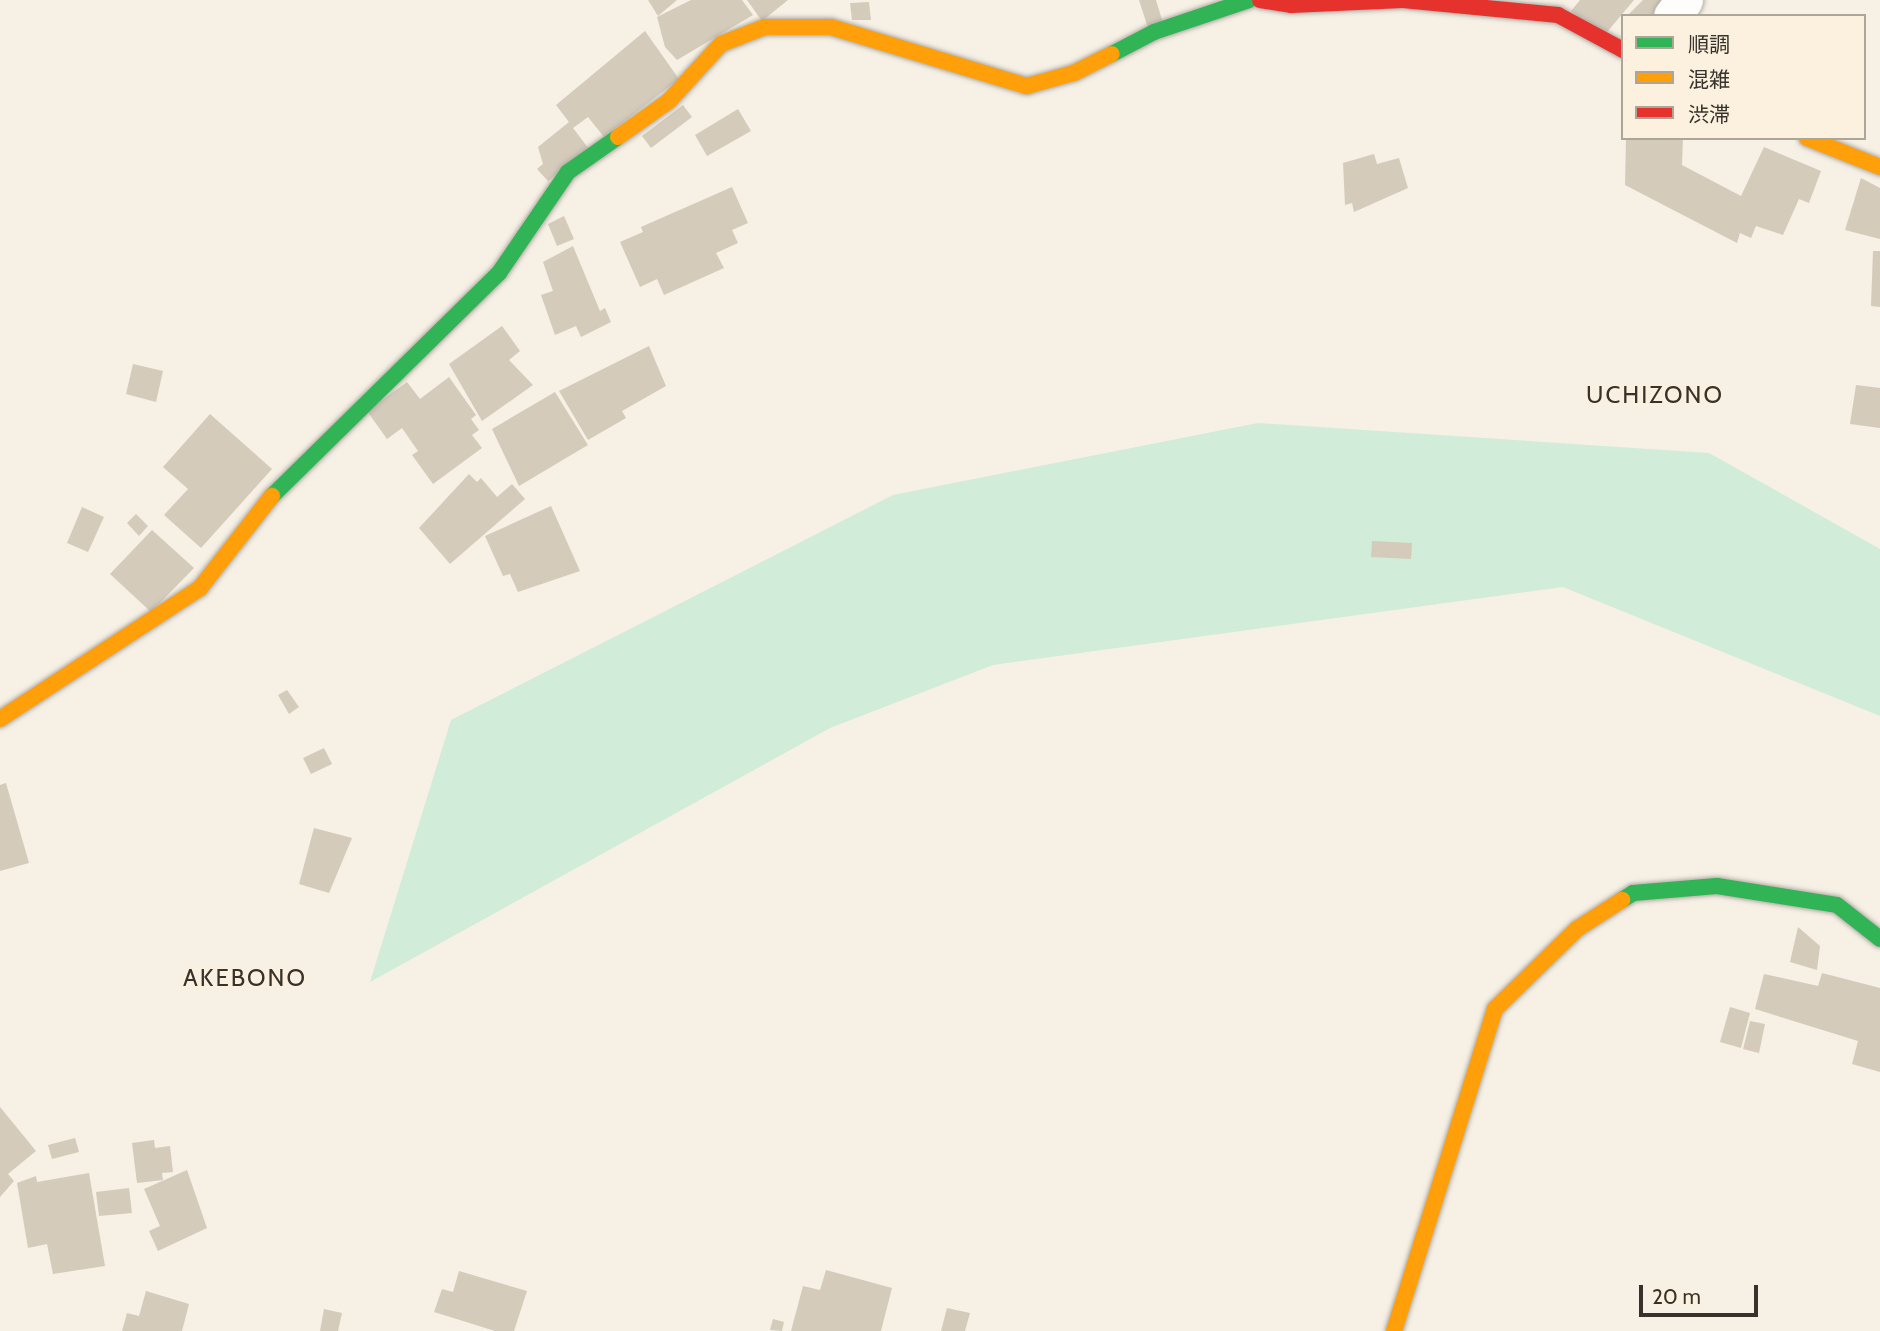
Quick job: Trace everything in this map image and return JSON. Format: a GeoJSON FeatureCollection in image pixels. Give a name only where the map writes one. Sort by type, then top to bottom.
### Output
{"type":"FeatureCollection","features":[{"type":"Feature","properties":{"kind":"street"},"geometry":{"type":"LineString","coordinates":[[0,719],[200,588],[291,472],[499,273],[568,172],[669,101],[721,44],[765,27],[831,27],[1027,86],[1074,73],[1154,32],[1249,0]]}},
{"type":"Feature","properties":{"kind":"street"},"geometry":{"type":"LineString","coordinates":[[1260,0],[1291,5],[1403,0],[1558,15],[1621,49]]}},
{"type":"Feature","properties":{"kind":"street"},"geometry":{"type":"LineString","coordinates":[[1812,140],[1880,167]]}},
{"type":"Feature","properties":{"kind":"street"},"geometry":{"type":"LineString","coordinates":[[1394,1331],[1495,1009],[1577,929],[1633,893],[1717,886],[1837,905],[1880,939]]}},
{"type":"Feature","properties":{"kind":"green space"},"geometry":{"type":"Polygon","coordinates":[[[1258,423],[1709,453],[1880,549],[1880,716],[1563,587],[993,665],[830,728],[370,982],[451,720],[893,495],[1258,423]]]}},
{"type":"Feature","properties":{"kind":"building"},"geometry":{"type":"Polygon","coordinates":[[[648,0],[677,0],[658,16],[648,0]]]}},
{"type":"Feature","properties":{"kind":"building"},"geometry":{"type":"Polygon","coordinates":[[[691,0],[742,0],[753,15],[677,60],[665,47],[657,17],[691,0]]]}},
{"type":"Feature","properties":{"kind":"building"},"geometry":{"type":"Polygon","coordinates":[[[747,0],[788,0],[762,21],[747,0]]]}},
{"type":"Feature","properties":{"kind":"building"},"geometry":{"type":"Polygon","coordinates":[[[1139,0],[1156,0],[1163,23],[1148,28],[1139,0]]]}},
{"type":"Feature","properties":{"kind":"building"},"geometry":{"type":"Polygon","coordinates":[[[1580,0],[1634,0],[1602,38],[1571,11],[1580,0]]]}},
{"type":"Feature","properties":{"kind":"building"},"geometry":{"type":"Polygon","coordinates":[[[1643,0],[1670,0],[1657,14],[1629,14],[1643,0]]]}},
{"type":"Feature","properties":{"kind":"building"},"geometry":{"type":"Polygon","coordinates":[[[869,2],[871,20],[852,20],[850,3],[869,2]]]}},
{"type":"Feature","properties":{"kind":"building"},"geometry":{"type":"Polygon","coordinates":[[[645,31],[679,79],[604,137],[588,117],[573,128],[589,149],[548,181],[537,169],[543,164],[538,147],[569,122],[556,105],[645,31]]]}},
{"type":"Feature","properties":{"kind":"building"},"geometry":{"type":"Polygon","coordinates":[[[683,105],[692,117],[651,148],[642,136],[683,105]]]}},
{"type":"Feature","properties":{"kind":"building"},"geometry":{"type":"Polygon","coordinates":[[[738,109],[751,131],[707,156],[695,135],[738,109]]]}},
{"type":"Feature","properties":{"kind":"building"},"geometry":{"type":"Polygon","coordinates":[[[1626,140],[1683,140],[1682,165],[1741,196],[1764,147],[1821,171],[1809,203],[1799,199],[1783,235],[1756,226],[1751,238],[1740,233],[1737,243],[1625,185],[1626,140]]]}},
{"type":"Feature","properties":{"kind":"building"},"geometry":{"type":"Polygon","coordinates":[[[1374,154],[1377,164],[1399,158],[1408,188],[1354,212],[1352,203],[1345,205],[1343,163],[1374,154]]]}},
{"type":"Feature","properties":{"kind":"building"},"geometry":{"type":"Polygon","coordinates":[[[1861,178],[1880,188],[1880,239],[1845,230],[1861,178]]]}},
{"type":"Feature","properties":{"kind":"building"},"geometry":{"type":"Polygon","coordinates":[[[732,187],[748,223],[732,230],[738,243],[716,253],[724,268],[664,295],[657,279],[640,287],[620,242],[643,232],[641,227],[732,187]]]}},
{"type":"Feature","properties":{"kind":"building"},"geometry":{"type":"Polygon","coordinates":[[[564,216],[574,239],[557,246],[548,224],[564,216]]]}},
{"type":"Feature","properties":{"kind":"building"},"geometry":{"type":"Polygon","coordinates":[[[573,246],[600,311],[605,308],[611,322],[581,337],[576,326],[555,335],[541,295],[553,291],[543,262],[573,246]]]}},
{"type":"Feature","properties":{"kind":"building"},"geometry":{"type":"Polygon","coordinates":[[[1873,251],[1880,251],[1880,307],[1871,306],[1873,251]]]}},
{"type":"Feature","properties":{"kind":"building"},"geometry":{"type":"Polygon","coordinates":[[[502,326],[520,351],[509,360],[533,385],[482,421],[449,364],[502,326]]]}},
{"type":"Feature","properties":{"kind":"building"},"geometry":{"type":"Polygon","coordinates":[[[649,346],[666,386],[622,411],[626,418],[588,440],[559,391],[649,346]]]}},
{"type":"Feature","properties":{"kind":"building"},"geometry":{"type":"Polygon","coordinates":[[[133,364],[163,371],[156,402],[126,394],[133,364]]]}},
{"type":"Feature","properties":{"kind":"building"},"geometry":{"type":"Polygon","coordinates":[[[449,377],[476,415],[471,419],[479,430],[472,435],[482,448],[433,484],[412,455],[418,451],[402,428],[387,439],[367,411],[407,382],[420,399],[449,377]]]}},
{"type":"Feature","properties":{"kind":"building"},"geometry":{"type":"Polygon","coordinates":[[[1856,385],[1880,388],[1880,428],[1850,424],[1856,385]]]}},
{"type":"Feature","properties":{"kind":"building"},"geometry":{"type":"Polygon","coordinates":[[[555,392],[588,445],[519,486],[492,429],[555,392]]]}},
{"type":"Feature","properties":{"kind":"building"},"geometry":{"type":"Polygon","coordinates":[[[210,414],[272,469],[201,548],[164,515],[188,489],[163,467],[210,414]]]}},
{"type":"Feature","properties":{"kind":"building"},"geometry":{"type":"Polygon","coordinates":[[[469,474],[477,482],[481,478],[497,497],[512,484],[525,499],[450,564],[419,528],[469,474]]]}},
{"type":"Feature","properties":{"kind":"building"},"geometry":{"type":"Polygon","coordinates":[[[551,506],[580,571],[518,592],[510,574],[503,576],[485,536],[551,506]]]}},
{"type":"Feature","properties":{"kind":"building"},"geometry":{"type":"Polygon","coordinates":[[[82,507],[104,517],[88,552],[67,543],[82,507]]]}},
{"type":"Feature","properties":{"kind":"building"},"geometry":{"type":"Polygon","coordinates":[[[136,514],[148,526],[139,536],[127,523],[136,514]]]}},
{"type":"Feature","properties":{"kind":"building"},"geometry":{"type":"Polygon","coordinates":[[[152,530],[194,568],[151,612],[110,574],[152,530]]]}},
{"type":"Feature","properties":{"kind":"building"},"geometry":{"type":"Polygon","coordinates":[[[1372,541],[1412,543],[1411,559],[1371,557],[1372,541]]]}},
{"type":"Feature","properties":{"kind":"building"},"geometry":{"type":"Polygon","coordinates":[[[287,690],[299,707],[289,714],[278,695],[287,690]]]}},
{"type":"Feature","properties":{"kind":"building"},"geometry":{"type":"Polygon","coordinates":[[[324,748],[332,764],[311,774],[303,758],[324,748]]]}},
{"type":"Feature","properties":{"kind":"building"},"geometry":{"type":"Polygon","coordinates":[[[6,783],[29,863],[0,871],[0,785],[6,783]]]}},
{"type":"Feature","properties":{"kind":"building"},"geometry":{"type":"Polygon","coordinates":[[[314,828],[352,838],[329,893],[299,884],[314,828]]]}},
{"type":"Feature","properties":{"kind":"building"},"geometry":{"type":"Polygon","coordinates":[[[1798,927],[1820,946],[1817,970],[1790,962],[1798,927]]]}},
{"type":"Feature","properties":{"kind":"building"},"geometry":{"type":"Polygon","coordinates":[[[1822,973],[1880,988],[1880,1072],[1852,1064],[1858,1041],[1755,1009],[1764,974],[1818,986],[1822,973]]]}},
{"type":"Feature","properties":{"kind":"building"},"geometry":{"type":"Polygon","coordinates":[[[1730,1007],[1750,1013],[1741,1048],[1720,1042],[1730,1007]]]}},
{"type":"Feature","properties":{"kind":"building"},"geometry":{"type":"Polygon","coordinates":[[[1750,1021],[1765,1024],[1759,1053],[1743,1049],[1750,1021]]]}},
{"type":"Feature","properties":{"kind":"building"},"geometry":{"type":"Polygon","coordinates":[[[0,1107],[36,1151],[8,1174],[14,1181],[0,1197],[0,1107]]]}},
{"type":"Feature","properties":{"kind":"building"},"geometry":{"type":"Polygon","coordinates":[[[75,1138],[79,1152],[52,1159],[48,1145],[75,1138]]]}},
{"type":"Feature","properties":{"kind":"building"},"geometry":{"type":"Polygon","coordinates":[[[154,1140],[155,1148],[170,1146],[173,1172],[162,1173],[163,1180],[137,1183],[132,1143],[154,1140]]]}},
{"type":"Feature","properties":{"kind":"building"},"geometry":{"type":"Polygon","coordinates":[[[187,1170],[207,1228],[158,1251],[149,1231],[160,1226],[144,1189],[187,1170]]]}},
{"type":"Feature","properties":{"kind":"building"},"geometry":{"type":"Polygon","coordinates":[[[89,1173],[105,1266],[53,1274],[47,1244],[28,1248],[17,1183],[36,1176],[37,1182],[89,1173]]]}},
{"type":"Feature","properties":{"kind":"building"},"geometry":{"type":"Polygon","coordinates":[[[129,1188],[132,1213],[99,1216],[96,1192],[129,1188]]]}},
{"type":"Feature","properties":{"kind":"building"},"geometry":{"type":"Polygon","coordinates":[[[826,1270],[892,1288],[881,1331],[791,1331],[803,1286],[820,1290],[826,1270]]]}},
{"type":"Feature","properties":{"kind":"building"},"geometry":{"type":"Polygon","coordinates":[[[459,1271],[527,1291],[514,1331],[495,1331],[434,1312],[442,1289],[453,1292],[459,1271]]]}},
{"type":"Feature","properties":{"kind":"building"},"geometry":{"type":"Polygon","coordinates":[[[146,1291],[189,1304],[182,1331],[122,1331],[127,1313],[139,1316],[146,1291]]]}},
{"type":"Feature","properties":{"kind":"building"},"geometry":{"type":"Polygon","coordinates":[[[947,1308],[970,1313],[965,1331],[941,1331],[947,1308]]]}},
{"type":"Feature","properties":{"kind":"building"},"geometry":{"type":"Polygon","coordinates":[[[324,1309],[342,1313],[338,1331],[320,1331],[324,1309]]]}},
{"type":"Feature","properties":{"kind":"building"},"geometry":{"type":"Polygon","coordinates":[[[773,1319],[784,1322],[782,1331],[770,1330],[773,1319]]]}},
{"type":"Feature","properties":{"kind":"traffic: fast"},"geometry":{"type":"LineString","coordinates":[[1112,54],[1154,32],[1249,0]]}},
{"type":"Feature","properties":{"kind":"traffic: fast"},"geometry":{"type":"LineString","coordinates":[[272,496],[499,273],[568,172],[618,137]]}},
{"type":"Feature","properties":{"kind":"traffic: fast"},"geometry":{"type":"LineString","coordinates":[[1622,900],[1633,893],[1717,886],[1837,905],[1880,939]]}},
{"type":"Feature","properties":{"kind":"traffic: slow"},"geometry":{"type":"LineString","coordinates":[[618,137],[669,101],[721,44],[765,27],[831,27],[1027,86],[1074,73],[1112,54]]}},
{"type":"Feature","properties":{"kind":"traffic: slow"},"geometry":{"type":"LineString","coordinates":[[1812,140],[1880,167]]}},
{"type":"Feature","properties":{"kind":"traffic: slow"},"geometry":{"type":"LineString","coordinates":[[0,719],[200,588],[272,496]]}},
{"type":"Feature","properties":{"kind":"traffic: slow"},"geometry":{"type":"LineString","coordinates":[[1394,1331],[1495,1009],[1577,929],[1622,900]]}},
{"type":"Feature","properties":{"kind":"traffic: jam"},"geometry":{"type":"LineString","coordinates":[[1260,0],[1291,5],[1403,0],[1558,15],[1621,49]]}},
{"type":"Feature","properties":{"kind":"district","name":"UCHIZONO"},"geometry":{"type":"Point","coordinates":[1655,395]}},
{"type":"Feature","properties":{"kind":"district","name":"AKEBONO"},"geometry":{"type":"Point","coordinates":[245,978]}}]}
